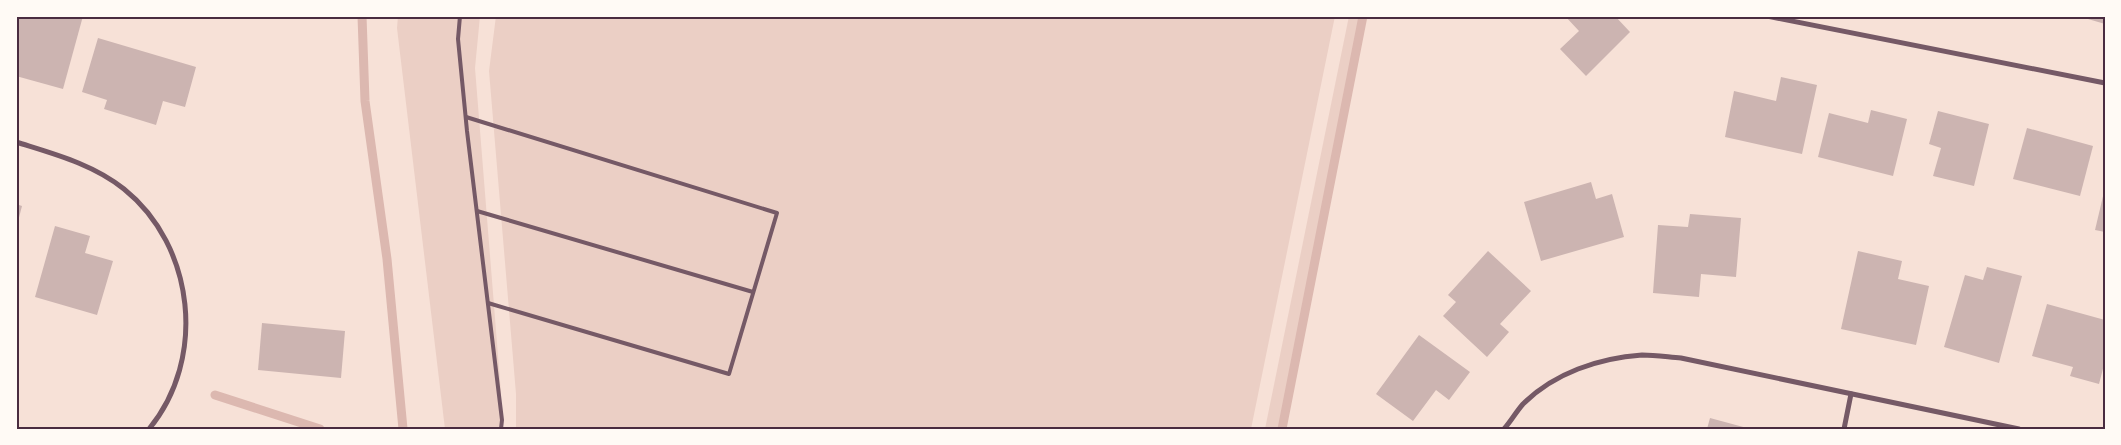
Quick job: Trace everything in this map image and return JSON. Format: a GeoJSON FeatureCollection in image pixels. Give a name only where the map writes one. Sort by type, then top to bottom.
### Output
{"type":"FeatureCollection","features":[{"type":"Feature","properties":{"kind":"street"},"geometry":{"type":"LineString","coordinates":[[1767,16],[2105,83]]}},
{"type":"Feature","properties":{"kind":"street"},"geometry":{"type":"LineString","coordinates":[[16,142],[96,170],[125,189],[152,217],[171,249],[183,284],[186,324],[184,356],[174,388],[149,429]]}},
{"type":"Feature","properties":{"kind":"street"},"geometry":{"type":"LineString","coordinates":[[1504,429],[1523,405],[1543,387],[1576,370],[1607,359],[1644,355],[1681,358],[2019,429]]}},
{"type":"Feature","properties":{"kind":"street"},"geometry":{"type":"LineString","coordinates":[[1844,429],[1851,394]]}},
{"type":"Feature","properties":{"kind":"lane"},"geometry":{"type":"LineString","coordinates":[[460,16],[458,39],[502,429]]}},
{"type":"Feature","properties":{"kind":"lane"},"geometry":{"type":"LineString","coordinates":[[466,117],[777,212],[729,374],[488,303]]}},
{"type":"Feature","properties":{"kind":"lane"},"geometry":{"type":"LineString","coordinates":[[477,211],[753,292]]}},
{"type":"Feature","properties":{"kind":"shaded area"},"geometry":{"type":"Polygon","coordinates":[[[398,16],[480,16],[475,68],[501,393],[501,429],[445,429],[397,28],[398,16]]]}},
{"type":"Feature","properties":{"kind":"shaded area"},"geometry":{"type":"Polygon","coordinates":[[[496,16],[1335,16],[1251,429],[516,429],[516,394],[489,71],[496,16]]]}},
{"type":"Feature","properties":{"kind":"shaded area"},"geometry":{"type":"Polygon","coordinates":[[[1349,16],[1361,16],[1280,429],[1265,429],[1349,16]]]}},
{"type":"Feature","properties":{"kind":"building"},"geometry":{"type":"Polygon","coordinates":[[[16,16],[83,16],[63,89],[16,76],[16,16]]]}},
{"type":"Feature","properties":{"kind":"building"},"geometry":{"type":"Polygon","coordinates":[[[1565,16],[1615,16],[1630,32],[1586,76],[1560,49],[1579,31],[1565,16]]]}},
{"type":"Feature","properties":{"kind":"building"},"geometry":{"type":"Polygon","coordinates":[[[2088,16],[2105,16],[2105,24],[2088,19],[2088,16]]]}},
{"type":"Feature","properties":{"kind":"building"},"geometry":{"type":"Polygon","coordinates":[[[98,38],[196,67],[185,107],[163,101],[156,125],[104,109],[107,100],[82,92],[98,38]]]}},
{"type":"Feature","properties":{"kind":"building"},"geometry":{"type":"Polygon","coordinates":[[[1781,77],[1817,85],[1802,154],[1725,137],[1734,91],[1776,101],[1781,77]]]}},
{"type":"Feature","properties":{"kind":"building"},"geometry":{"type":"Polygon","coordinates":[[[1871,110],[1907,119],[1893,176],[1818,157],[1829,113],[1868,123],[1871,110]]]}},
{"type":"Feature","properties":{"kind":"building"},"geometry":{"type":"Polygon","coordinates":[[[1938,111],[1989,124],[1974,186],[1933,176],[1941,148],[1929,144],[1938,111]]]}},
{"type":"Feature","properties":{"kind":"building"},"geometry":{"type":"Polygon","coordinates":[[[2027,128],[2093,146],[2080,196],[2013,179],[2027,128]]]}},
{"type":"Feature","properties":{"kind":"building"},"geometry":{"type":"Polygon","coordinates":[[[1591,182],[1596,199],[1612,194],[1624,237],[1541,261],[1524,202],[1591,182]]]}},
{"type":"Feature","properties":{"kind":"building"},"geometry":{"type":"Polygon","coordinates":[[[2105,193],[2105,232],[2095,230],[2105,193]]]}},
{"type":"Feature","properties":{"kind":"building"},"geometry":{"type":"Polygon","coordinates":[[[16,204],[22,206],[17,225],[16,225],[16,204]]]}},
{"type":"Feature","properties":{"kind":"building"},"geometry":{"type":"Polygon","coordinates":[[[1690,214],[1741,218],[1736,277],[1701,274],[1699,297],[1653,293],[1658,225],[1688,227],[1690,214]]]}},
{"type":"Feature","properties":{"kind":"building"},"geometry":{"type":"Polygon","coordinates":[[[55,226],[90,236],[85,253],[113,261],[97,315],[35,297],[55,226]]]}},
{"type":"Feature","properties":{"kind":"building"},"geometry":{"type":"Polygon","coordinates":[[[1488,251],[1531,291],[1500,324],[1509,332],[1487,357],[1443,316],[1456,302],[1448,295],[1488,251]]]}},
{"type":"Feature","properties":{"kind":"building"},"geometry":{"type":"Polygon","coordinates":[[[1858,251],[1902,261],[1898,279],[1929,286],[1916,345],[1841,329],[1858,251]]]}},
{"type":"Feature","properties":{"kind":"building"},"geometry":{"type":"Polygon","coordinates":[[[1987,267],[2022,276],[1999,363],[1944,347],[1965,275],[1983,280],[1987,267]]]}},
{"type":"Feature","properties":{"kind":"building"},"geometry":{"type":"Polygon","coordinates":[[[2047,304],[2105,320],[2105,361],[2099,384],[2070,376],[2073,367],[2032,356],[2047,304]]]}},
{"type":"Feature","properties":{"kind":"building"},"geometry":{"type":"Polygon","coordinates":[[[262,323],[345,331],[341,378],[258,370],[262,323]]]}},
{"type":"Feature","properties":{"kind":"building"},"geometry":{"type":"Polygon","coordinates":[[[1419,335],[1470,372],[1449,400],[1436,390],[1413,421],[1376,394],[1419,335]]]}},
{"type":"Feature","properties":{"kind":"building"},"geometry":{"type":"Polygon","coordinates":[[[1710,418],[1747,428],[1747,429],[1707,429],[1710,418]]]}},
{"type":"Feature","properties":{"kind":"waterway"},"geometry":{"type":"LineString","coordinates":[[362,16],[365,101],[387,259],[403,429]]}},
{"type":"Feature","properties":{"kind":"waterway"},"geometry":{"type":"LineString","coordinates":[[1282,429],[1363,16]]}},
{"type":"Feature","properties":{"kind":"waterway"},"geometry":{"type":"LineString","coordinates":[[215,395],[320,429]]}}]}
